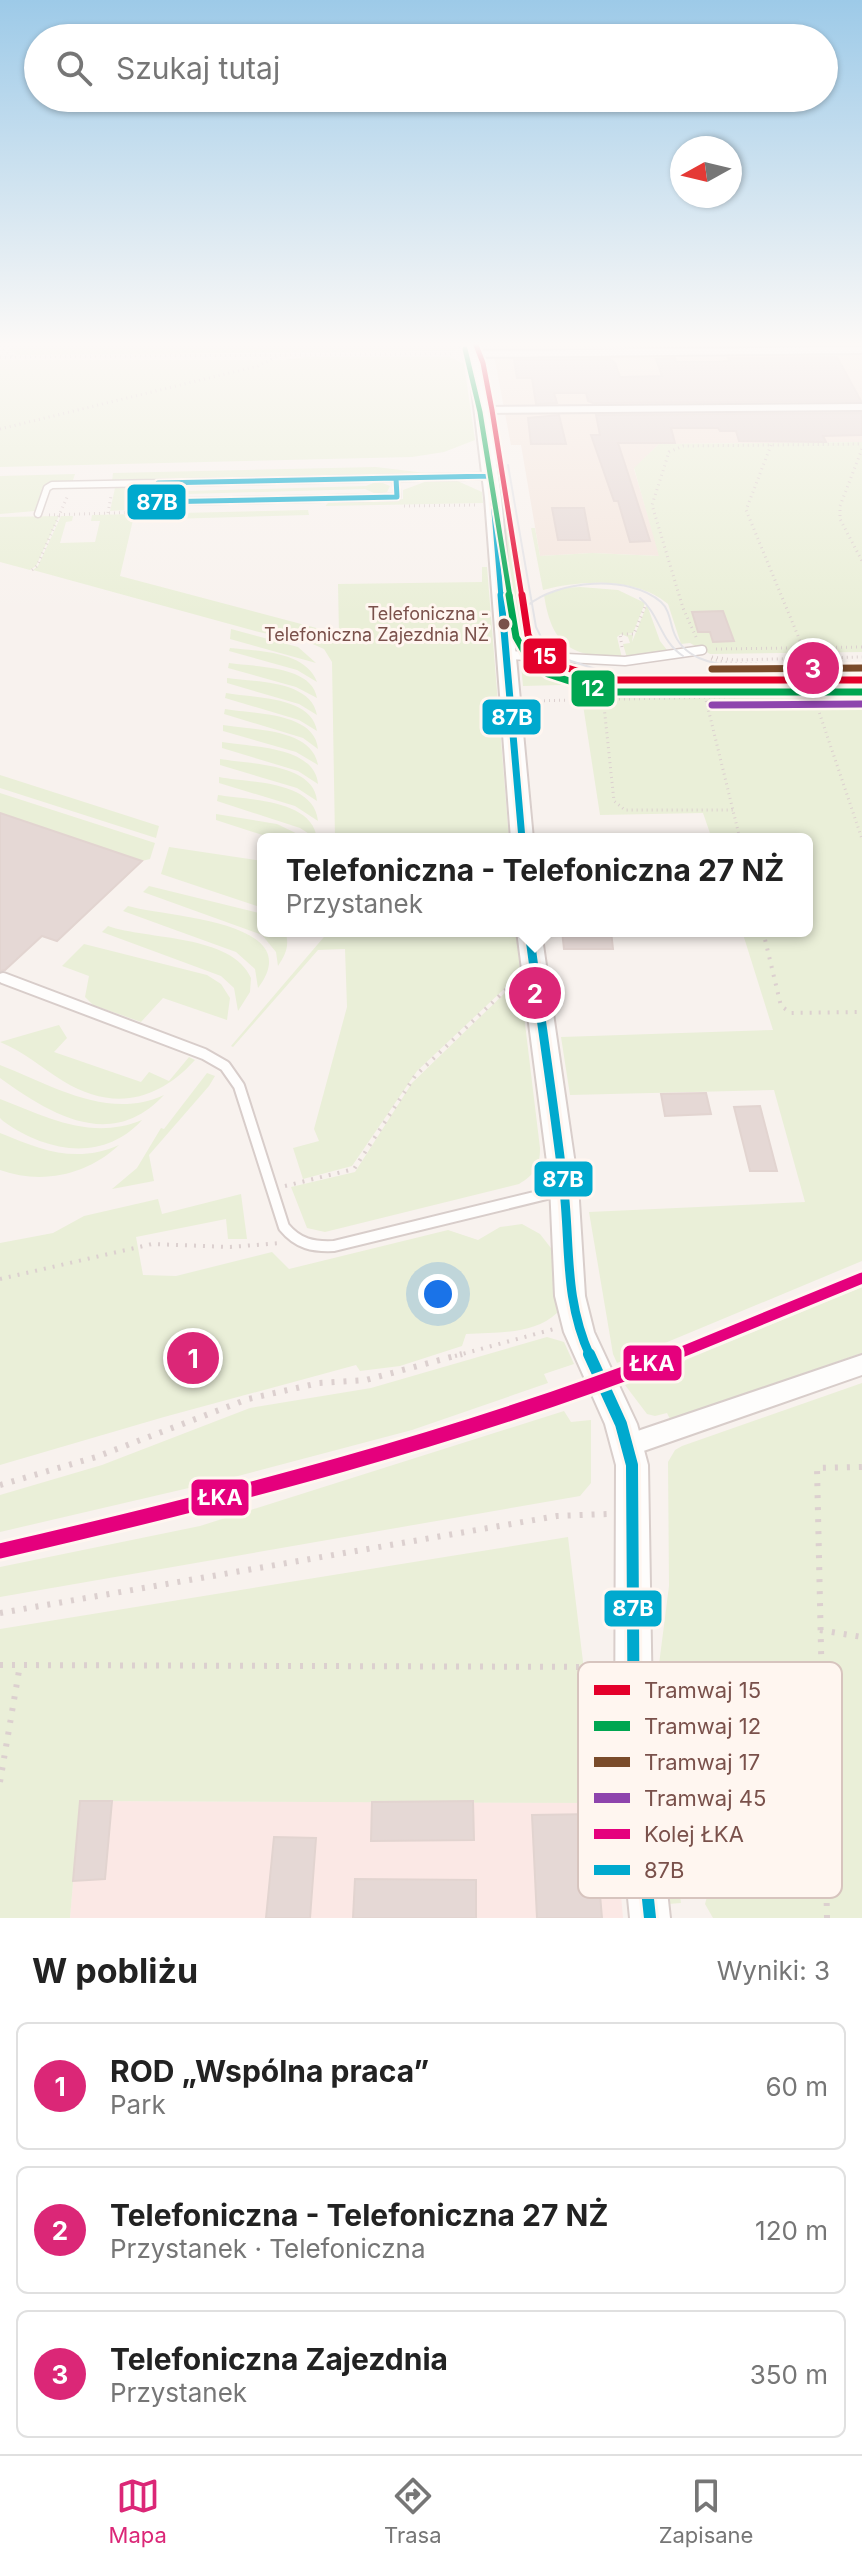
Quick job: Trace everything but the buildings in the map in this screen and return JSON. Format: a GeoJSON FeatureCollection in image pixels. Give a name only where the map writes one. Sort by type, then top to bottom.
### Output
{"type":"FeatureCollection","features":[{"type":"Feature","properties":{"kind":"street"},"geometry":{"type":"LineString","coordinates":[[485,435],[522,833]]}},
{"type":"Feature","properties":{"kind":"street"},"geometry":{"type":"LineString","coordinates":[[530,937],[565,1189],[568,1276],[576,1326],[614,1402],[629,1445],[634,1516],[634,1662]]}},
{"type":"Feature","properties":{"kind":"street"},"geometry":{"type":"LineString","coordinates":[[629,1445],[862,1365]]}},
{"type":"Feature","properties":{"kind":"street"},"geometry":{"type":"LineString","coordinates":[[647,1898],[650,1918]]}},
{"type":"Feature","properties":{"kind":"lane"},"geometry":{"type":"LineString","coordinates":[[38,514],[47,488],[72,484],[491,476]]}},
{"type":"Feature","properties":{"kind":"lane"},"geometry":{"type":"LineString","coordinates":[[158,483],[155,502],[397,497],[396,478]]}},
{"type":"Feature","properties":{"kind":"lane"},"geometry":{"type":"LineString","coordinates":[[507,655],[625,661],[698,650]]}},
{"type":"Feature","properties":{"kind":"lane"},"geometry":{"type":"LineString","coordinates":[[3,978],[200,1053],[225,1066],[239,1086],[284,1227],[297,1241],[317,1248],[334,1246],[565,1189]]}},
{"type":"Feature","properties":{"kind":"path"},"geometry":{"type":"LineString","coordinates":[[771,445],[746,510],[803,648]]}},
{"type":"Feature","properties":{"kind":"path"},"geometry":{"type":"LineString","coordinates":[[862,561],[840,519],[840,506],[862,447],[771,445],[674,448],[669,452],[652,505],[698,650],[722,662],[781,670],[862,672]]}},
{"type":"Feature","properties":{"kind":"path"},"geometry":{"type":"LineString","coordinates":[[32,570],[37,566],[72,484]]}},
{"type":"Feature","properties":{"kind":"path"},"geometry":{"type":"LineString","coordinates":[[38,514],[144,512],[146,497]]}},
{"type":"Feature","properties":{"kind":"path"},"geometry":{"type":"LineString","coordinates":[[625,661],[620,634],[634,634],[646,604]]}},
{"type":"Feature","properties":{"kind":"path"},"geometry":{"type":"LineString","coordinates":[[698,650],[862,647]]}},
{"type":"Feature","properties":{"kind":"path"},"geometry":{"type":"LineString","coordinates":[[698,650],[734,660],[862,657]]}},
{"type":"Feature","properties":{"kind":"path"},"geometry":{"type":"LineString","coordinates":[[781,670],[862,665]]}},
{"type":"Feature","properties":{"kind":"path"},"geometry":{"type":"LineString","coordinates":[[813,694],[862,839]]}},
{"type":"Feature","properties":{"kind":"path"},"geometry":{"type":"LineString","coordinates":[[511,702],[862,694]]}},
{"type":"Feature","properties":{"kind":"path"},"geometry":{"type":"LineString","coordinates":[[705,696],[739,833]]}},
{"type":"Feature","properties":{"kind":"path"},"geometry":{"type":"LineString","coordinates":[[599,699],[604,706],[614,801],[618,806],[625,810],[733,810]]}},
{"type":"Feature","properties":{"kind":"path"},"geometry":{"type":"LineString","coordinates":[[764,937],[781,1006],[791,1013],[862,1012]]}},
{"type":"Feature","properties":{"kind":"path"},"geometry":{"type":"LineString","coordinates":[[271,1187],[354,1169],[415,1076],[517,979],[533,979]]}},
{"type":"Feature","properties":{"kind":"path"},"geometry":{"type":"LineString","coordinates":[[0,1279],[152,1244],[230,1247],[297,1241]]}},
{"type":"Feature","properties":{"kind":"path"},"geometry":{"type":"LineString","coordinates":[[0,1485],[96,1457],[248,1399],[319,1383],[366,1380],[516,1336],[576,1326]]}},
{"type":"Feature","properties":{"kind":"path"},"geometry":{"type":"LineString","coordinates":[[821,1662],[817,1468],[862,1467]]}},
{"type":"Feature","properties":{"kind":"path"},"geometry":{"type":"LineString","coordinates":[[0,1613],[557,1516],[634,1516]]}},
{"type":"Feature","properties":{"kind":"path"},"geometry":{"type":"LineString","coordinates":[[820,1630],[862,1637]]}},
{"type":"Feature","properties":{"kind":"path"},"geometry":{"type":"LineString","coordinates":[[0,1665],[578,1667]]}},
{"type":"Feature","properties":{"kind":"path"},"geometry":{"type":"LineString","coordinates":[[0,1782],[20,1665]]}},
{"type":"Feature","properties":{"kind":"path"},"geometry":{"type":"LineString","coordinates":[[827,1898],[827,1918]]}},
{"type":"Feature","properties":{"kind":"shaded area"},"geometry":{"type":"Polygon","coordinates":[[[509,435],[862,435],[862,442],[659,444],[634,469],[660,556],[592,553],[540,556],[521,445],[511,445],[509,435]]]}},
{"type":"Feature","properties":{"kind":"shaded area"},"geometry":{"type":"Polygon","coordinates":[[[80,1801],[578,1803],[578,1898],[621,1898],[623,1918],[70,1918],[80,1801]]]}},
{"type":"Feature","properties":{"kind":"green space"},"geometry":{"type":"Polygon","coordinates":[[[0,435],[474,435],[475,440],[444,452],[412,457],[0,467],[0,435]]]}},
{"type":"Feature","properties":{"kind":"green space"},"geometry":{"type":"Polygon","coordinates":[[[862,442],[862,652],[710,654],[690,643],[681,644],[668,604],[640,589],[591,583],[543,590],[531,528],[535,528],[540,556],[592,553],[659,556],[634,468],[659,444],[862,442]]]}},
{"type":"Feature","properties":{"kind":"green space"},"geometry":{"type":"Polygon","coordinates":[[[376,467],[434,474],[112,482],[113,473],[376,467]]]}},
{"type":"Feature","properties":{"kind":"green space"},"geometry":{"type":"Polygon","coordinates":[[[75,474],[72,483],[45,484],[35,511],[0,514],[0,476],[75,474]]]}},
{"type":"Feature","properties":{"kind":"green space"},"geometry":{"type":"Polygon","coordinates":[[[453,479],[482,492],[483,503],[325,506],[330,501],[403,499],[403,490],[430,480],[453,479]]]}},
{"type":"Feature","properties":{"kind":"green space"},"geometry":{"type":"Polygon","coordinates":[[[378,481],[390,486],[387,492],[376,494],[365,489],[188,494],[175,499],[165,497],[163,493],[165,489],[177,486],[188,491],[366,486],[378,481]]]}},
{"type":"Feature","properties":{"kind":"green space"},"geometry":{"type":"Polygon","coordinates":[[[145,487],[141,509],[110,511],[115,488],[145,487]]]}},
{"type":"Feature","properties":{"kind":"green space"},"geometry":{"type":"Polygon","coordinates":[[[308,510],[309,515],[133,520],[120,576],[339,634],[338,584],[482,582],[482,567],[487,567],[509,833],[335,833],[332,662],[324,649],[308,642],[259,632],[33,570],[38,566],[61,516],[73,516],[72,521],[66,522],[60,543],[95,542],[100,521],[91,521],[92,515],[308,510]]]}},
{"type":"Feature","properties":{"kind":"green space"},"geometry":{"type":"Polygon","coordinates":[[[59,516],[36,566],[30,570],[0,562],[0,517],[59,516]]]}},
{"type":"Feature","properties":{"kind":"green space"},"geometry":{"type":"Polygon","coordinates":[[[507,528],[524,630],[536,654],[520,650],[516,611],[511,611],[504,529],[507,528]]]}},
{"type":"Feature","properties":{"kind":"green space"},"geometry":{"type":"Polygon","coordinates":[[[562,588],[618,590],[645,603],[633,633],[626,634],[633,635],[632,642],[647,605],[660,641],[667,650],[627,658],[623,644],[630,643],[628,637],[621,634],[617,637],[622,658],[590,655],[568,646],[553,627],[544,595],[562,588]]]}},
{"type":"Feature","properties":{"kind":"green space"},"geometry":{"type":"Polygon","coordinates":[[[231,629],[298,647],[316,663],[230,639],[231,629]]]}},
{"type":"Feature","properties":{"kind":"green space"},"geometry":{"type":"Polygon","coordinates":[[[230,648],[292,658],[303,664],[317,682],[297,670],[229,651],[230,648]]]}},
{"type":"Feature","properties":{"kind":"green space"},"geometry":{"type":"Polygon","coordinates":[[[526,659],[587,679],[638,683],[523,686],[521,664],[526,659]]]}},
{"type":"Feature","properties":{"kind":"green space"},"geometry":{"type":"Polygon","coordinates":[[[229,663],[294,673],[313,687],[317,698],[296,687],[228,668],[229,663]]]}},
{"type":"Feature","properties":{"kind":"green space"},"geometry":{"type":"Polygon","coordinates":[[[227,678],[266,682],[293,689],[313,704],[317,715],[299,704],[227,683],[227,678]]]}},
{"type":"Feature","properties":{"kind":"green space"},"geometry":{"type":"Polygon","coordinates":[[[862,689],[862,1261],[617,1363],[589,1212],[805,1202],[774,1090],[570,1095],[561,1037],[773,1030],[744,937],[813,937],[813,833],[710,833],[703,813],[600,815],[581,692],[862,689]]]}},
{"type":"Feature","properties":{"kind":"green space"},"geometry":{"type":"Polygon","coordinates":[[[226,693],[293,705],[313,720],[317,731],[299,720],[225,698],[226,693]]]}},
{"type":"Feature","properties":{"kind":"green space"},"geometry":{"type":"Polygon","coordinates":[[[225,709],[294,721],[314,737],[318,749],[303,738],[224,714],[225,709]]]}},
{"type":"Feature","properties":{"kind":"green space"},"geometry":{"type":"Polygon","coordinates":[[[223,725],[293,737],[305,744],[318,765],[296,752],[223,731],[223,725]]]}},
{"type":"Feature","properties":{"kind":"green space"},"geometry":{"type":"Polygon","coordinates":[[[222,742],[264,747],[294,755],[314,771],[318,784],[298,771],[222,748],[222,742]]]}},
{"type":"Feature","properties":{"kind":"green space"},"geometry":{"type":"Polygon","coordinates":[[[220,759],[263,764],[293,772],[313,788],[317,801],[297,788],[220,765],[220,759]]]}},
{"type":"Feature","properties":{"kind":"green space"},"geometry":{"type":"Polygon","coordinates":[[[0,775],[159,826],[156,838],[0,788],[0,775]]]}},
{"type":"Feature","properties":{"kind":"green space"},"geometry":{"type":"Polygon","coordinates":[[[219,777],[293,791],[314,808],[318,821],[295,806],[219,783],[219,777]]]}},
{"type":"Feature","properties":{"kind":"green space"},"geometry":{"type":"Polygon","coordinates":[[[0,793],[155,843],[150,859],[142,861],[0,813],[0,793]]]}},
{"type":"Feature","properties":{"kind":"green space"},"geometry":{"type":"Polygon","coordinates":[[[218,795],[277,804],[304,816],[315,833],[308,833],[217,801],[218,795]]]}},
{"type":"Feature","properties":{"kind":"green space"},"geometry":{"type":"Polygon","coordinates":[[[216,814],[277,824],[296,833],[257,833],[216,820],[216,814]]]}},
{"type":"Feature","properties":{"kind":"green space"},"geometry":{"type":"Polygon","coordinates":[[[169,847],[257,860],[257,906],[161,874],[169,847]]]}},
{"type":"Feature","properties":{"kind":"green space"},"geometry":{"type":"Polygon","coordinates":[[[149,886],[257,913],[257,933],[143,892],[149,886]]]}},
{"type":"Feature","properties":{"kind":"green space"},"geometry":{"type":"Polygon","coordinates":[[[128,906],[199,919],[249,935],[265,948],[269,965],[258,988],[255,969],[236,952],[123,911],[128,906]]]}},
{"type":"Feature","properties":{"kind":"green space"},"geometry":{"type":"Polygon","coordinates":[[[108,926],[187,941],[226,953],[241,964],[251,978],[250,992],[238,1011],[234,988],[221,976],[102,932],[108,926]]]}},
{"type":"Feature","properties":{"kind":"green space"},"geometry":{"type":"Polygon","coordinates":[[[264,937],[286,937],[287,945],[278,966],[276,952],[264,937]]]}},
{"type":"Feature","properties":{"kind":"green space"},"geometry":{"type":"Polygon","coordinates":[[[324,937],[517,937],[520,974],[417,1071],[352,1166],[303,1179],[293,1148],[319,1141],[314,1129],[347,1007],[345,949],[318,950],[231,1046],[324,937]]]}},
{"type":"Feature","properties":{"kind":"green space"},"geometry":{"type":"Polygon","coordinates":[[[84,944],[207,975],[221,984],[230,998],[227,1020],[163,998],[141,1022],[93,1005],[85,997],[89,976],[62,966],[84,944]]]}},
{"type":"Feature","properties":{"kind":"green space"},"geometry":{"type":"Polygon","coordinates":[[[512,986],[514,999],[522,999],[540,1148],[539,1160],[532,1174],[519,1184],[325,1232],[307,1228],[291,1187],[355,1172],[412,1083],[512,986]]]}},
{"type":"Feature","properties":{"kind":"green space"},"geometry":{"type":"Polygon","coordinates":[[[59,1025],[67,1038],[54,1052],[141,1082],[149,1072],[169,1081],[189,1057],[195,1060],[165,1085],[149,1093],[116,1099],[81,1090],[0,1042],[59,1025]]]}},
{"type":"Feature","properties":{"kind":"green space"},"geometry":{"type":"Polygon","coordinates":[[[0,1065],[60,1090],[101,1102],[143,1102],[164,1095],[144,1112],[123,1121],[102,1124],[81,1121],[39,1104],[0,1078],[0,1065]]]}},
{"type":"Feature","properties":{"kind":"green space"},"geometry":{"type":"Polygon","coordinates":[[[207,1073],[215,1076],[209,1086],[149,1155],[154,1181],[112,1189],[137,1168],[161,1128],[164,1129],[207,1073]]]}},
{"type":"Feature","properties":{"kind":"green space"},"geometry":{"type":"Polygon","coordinates":[[[0,1099],[52,1119],[87,1127],[123,1126],[142,1120],[127,1134],[110,1143],[74,1148],[56,1146],[20,1132],[3,1121],[0,1118],[0,1099]]]}},
{"type":"Feature","properties":{"kind":"green space"},"geometry":{"type":"Polygon","coordinates":[[[0,1133],[30,1145],[73,1154],[88,1154],[119,1145],[93,1164],[78,1170],[48,1177],[32,1177],[0,1170],[0,1133]]]}},
{"type":"Feature","properties":{"kind":"green space"},"geometry":{"type":"Polygon","coordinates":[[[241,1194],[247,1239],[228,1239],[226,1219],[136,1237],[143,1275],[176,1276],[272,1252],[289,1269],[448,1230],[478,1240],[500,1227],[522,1224],[540,1234],[554,1252],[557,1313],[526,1329],[466,1334],[462,1346],[400,1366],[360,1371],[356,1365],[0,1465],[0,1243],[53,1233],[84,1216],[158,1199],[162,1214],[241,1194]]]}},
{"type":"Feature","properties":{"kind":"green space"},"geometry":{"type":"Polygon","coordinates":[[[862,1287],[862,1353],[670,1419],[667,1413],[647,1414],[625,1385],[862,1287]]]}},
{"type":"Feature","properties":{"kind":"green space"},"geometry":{"type":"Polygon","coordinates":[[[547,1337],[564,1342],[574,1364],[544,1374],[548,1383],[412,1430],[223,1480],[0,1532],[0,1495],[102,1465],[250,1408],[371,1388],[547,1337]]]}},
{"type":"Feature","properties":{"kind":"green space"},"geometry":{"type":"Polygon","coordinates":[[[862,1383],[862,1918],[713,1918],[705,1904],[707,1898],[842,1898],[842,1662],[659,1662],[669,1586],[668,1462],[675,1450],[862,1383]]]}},
{"type":"Feature","properties":{"kind":"green space"},"geometry":{"type":"Polygon","coordinates":[[[564,1411],[571,1422],[591,1420],[591,1483],[580,1496],[0,1597],[0,1567],[200,1526],[564,1411]]]}},
{"type":"Feature","properties":{"kind":"green space"},"geometry":{"type":"Polygon","coordinates":[[[568,1537],[583,1662],[578,1662],[578,1803],[80,1801],[70,1918],[0,1918],[0,1629],[568,1537]]]}},
{"type":"Feature","properties":{"kind":"green space"},"geometry":{"type":"Polygon","coordinates":[[[667,1898],[680,1898],[681,1903],[668,1904],[667,1898]]]}},
{"type":"Feature","properties":{"kind":"tram line","name":"12"},"geometry":{"type":"LineString","coordinates":[[484,435],[516,637],[528,658],[548,674],[603,692],[862,692]]}},
{"type":"Feature","properties":{"kind":"tram line","name":"15"},"geometry":{"type":"LineString","coordinates":[[496,435],[528,635],[537,650],[555,664],[605,680],[862,680]]}},
{"type":"Feature","properties":{"kind":"tram line"},"geometry":{"type":"LineString","coordinates":[[508,465],[532,603]]}},
{"type":"Feature","properties":{"kind":"tram line"},"geometry":{"type":"LineString","coordinates":[[532,603],[556,590],[574,586],[613,584],[631,587],[648,593],[664,605],[677,640],[691,654],[709,662],[739,667]]}},
{"type":"Feature","properties":{"kind":"tram line"},"geometry":{"type":"LineString","coordinates":[[640,598],[652,612],[669,643],[683,656]]}},
{"type":"Feature","properties":{"kind":"tram line"},"geometry":{"type":"LineString","coordinates":[[527,606],[532,603]]}},
{"type":"Feature","properties":{"kind":"tram line"},"geometry":{"type":"LineString","coordinates":[[532,603],[536,627],[545,645],[562,658],[614,675],[862,675]]}},
{"type":"Feature","properties":{"kind":"tram line","name":"17"},"geometry":{"type":"LineString","coordinates":[[712,669],[862,668]]}},
{"type":"Feature","properties":{"kind":"tram line","name":"45"},"geometry":{"type":"LineString","coordinates":[[712,705],[862,704]]}},
{"type":"Feature","properties":{"kind":"rail line","name":"ŁKA"},"geometry":{"type":"LineString","coordinates":[[0,1551],[274,1483],[478,1424],[665,1358],[862,1278]]}},
{"type":"Feature","properties":{"kind":"transit line","name":"87B"},"geometry":{"type":"LineString","coordinates":[[491,476],[521,833]]}},
{"type":"Feature","properties":{"kind":"transit line","name":"87B"},"geometry":{"type":"LineString","coordinates":[[396,478],[491,476]]}},
{"type":"Feature","properties":{"kind":"transit line","name":"87B"},"geometry":{"type":"LineString","coordinates":[[396,478],[397,497],[155,502],[158,483],[396,478]]}},
{"type":"Feature","properties":{"kind":"transit line","name":"87B"},"geometry":{"type":"LineString","coordinates":[[530,937],[564,1185],[570,1296],[579,1332],[621,1424],[632,1465],[633,1662]]}},
{"type":"Feature","properties":{"kind":"transit line","name":"87B"},"geometry":{"type":"LineString","coordinates":[[648,1898],[650,1918]]}},
{"type":"Feature","properties":{"kind":"place","name":"Telefoniczna - Telefoniczna Zajezdnia NŻ"},"geometry":{"type":"Point","coordinates":[504,624]}},
{"type":"Feature","properties":{"kind":"place","name":"Telefoniczna Zajezdnia"},"geometry":{"type":"Point","coordinates":[813,668]}},
{"type":"Feature","properties":{"kind":"place","name":"Telefoniczna - Telefoniczna 27 NŻ"},"geometry":{"type":"Point","coordinates":[535,993]}},
{"type":"Feature","properties":{"kind":"place","name":"ROD „Wspólna praca”"},"geometry":{"type":"Point","coordinates":[193,1358]}}]}
